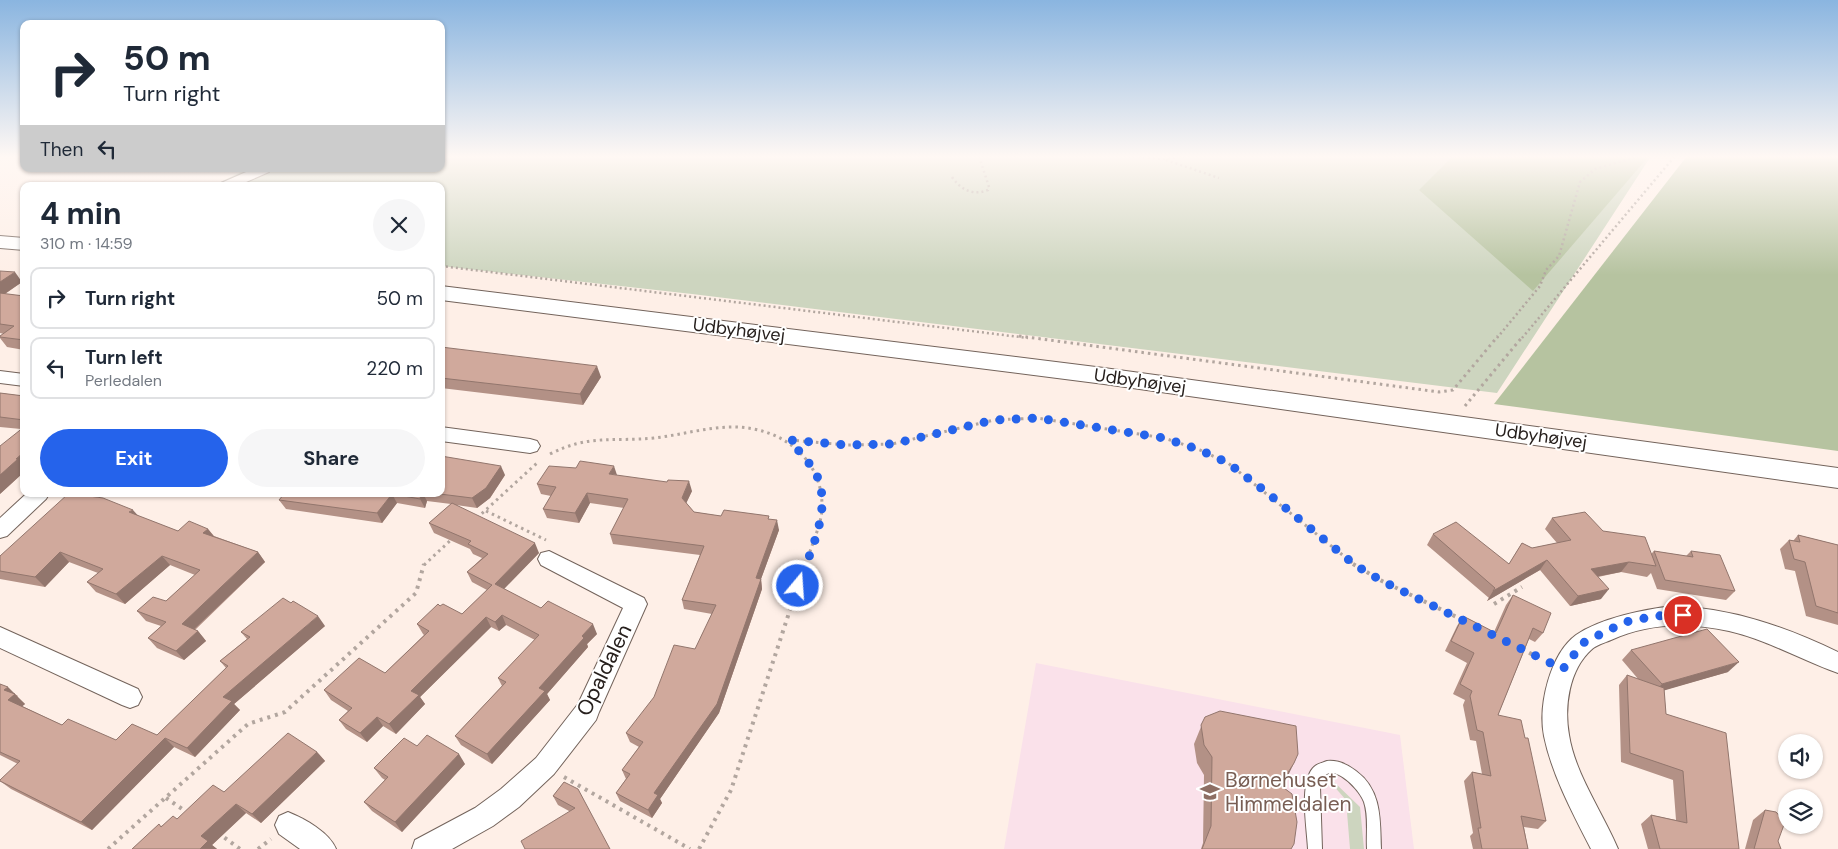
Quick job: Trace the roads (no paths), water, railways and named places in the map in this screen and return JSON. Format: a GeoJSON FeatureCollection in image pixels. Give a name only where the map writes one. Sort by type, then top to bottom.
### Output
{"type":"FeatureCollection","features":[{"type":"Feature","properties":{"kind":"street"},"geometry":{"type":"LineString","coordinates":[[0,242],[20,244]]}},
{"type":"Feature","properties":{"kind":"street","name":"Udbyhøjvej"},"geometry":{"type":"LineString","coordinates":[[445,293],[817,339],[1472,426],[1838,478]]}},
{"type":"Feature","properties":{"kind":"street"},"geometry":{"type":"LineString","coordinates":[[0,377],[20,380]]}},
{"type":"Feature","properties":{"kind":"street"},"geometry":{"type":"LineString","coordinates":[[445,435],[530,446]]}},
{"type":"Feature","properties":{"kind":"street"},"geometry":{"type":"LineString","coordinates":[[0,530],[36,497]]}},
{"type":"Feature","properties":{"kind":"street","name":"Opaldalen"},"geometry":{"type":"LineString","coordinates":[[425,849],[484,817],[510,798],[545,766],[587,712],[636,604],[549,559]]}},
{"type":"Feature","properties":{"kind":"street"},"geometry":{"type":"LineString","coordinates":[[1604,849],[1571,781],[1556,735],[1556,697],[1563,669],[1583,643],[1625,622],[1656,616],[1683,615],[1712,618],[1747,626],[1795,643],[1838,664]]}},
{"type":"Feature","properties":{"kind":"street"},"geometry":{"type":"LineString","coordinates":[[0,637],[130,697]]}},
{"type":"Feature","properties":{"kind":"street"},"geometry":{"type":"LineString","coordinates":[[288,825],[323,849]]}},
{"type":"Feature","properties":{"kind":"lane"},"geometry":{"type":"LineString","coordinates":[[1315,849],[1313,785],[1316,774],[1324,768],[1335,767],[1348,771],[1359,782],[1371,802],[1374,849]]}},
{"type":"Feature","properties":{"kind":"place","name":"Børnehuset Himmeldalen"},"geometry":{"type":"Point","coordinates":[1210,792]}}]}
